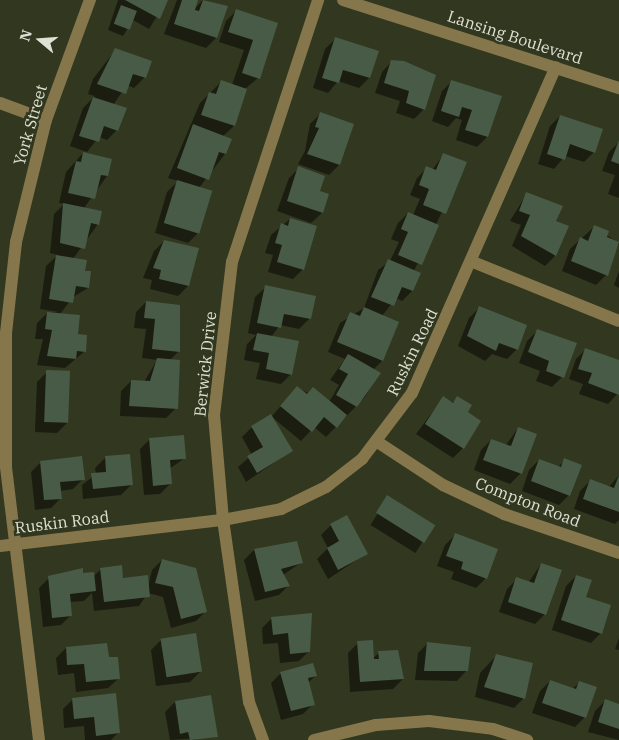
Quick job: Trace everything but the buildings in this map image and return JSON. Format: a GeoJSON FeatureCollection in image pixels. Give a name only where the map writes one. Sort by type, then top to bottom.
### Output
{"type":"FeatureCollection","features":[{"type":"Feature","properties":{"kind":"street","name":"York Street"},"geometry":{"type":"LineString","coordinates":[[40,740],[6,466],[6,333],[16,242],[46,120],[90,0]]}},
{"type":"Feature","properties":{"kind":"street","name":"Berwick Drive"},"geometry":{"type":"LineString","coordinates":[[263,740],[249,702],[223,520],[214,415],[232,262],[318,0]]}},
{"type":"Feature","properties":{"kind":"street","name":"Lansing Boulevard"},"geometry":{"type":"LineString","coordinates":[[343,0],[619,88]]}},
{"type":"Feature","properties":{"kind":"street","name":"Ruskin Road"},"geometry":{"type":"LineString","coordinates":[[0,546],[223,520],[281,509],[326,487],[379,443],[412,393],[473,262],[556,67]]}},
{"type":"Feature","properties":{"kind":"street"},"geometry":{"type":"LineString","coordinates":[[0,103],[46,120]]}},
{"type":"Feature","properties":{"kind":"street"},"geometry":{"type":"LineString","coordinates":[[473,262],[619,321]]}},
{"type":"Feature","properties":{"kind":"street","name":"Compton Road"},"geometry":{"type":"LineString","coordinates":[[379,443],[443,485],[504,514],[619,552]]}},
{"type":"Feature","properties":{"kind":"street"},"geometry":{"type":"LineString","coordinates":[[314,740],[376,725],[429,721],[493,729],[527,740]]}}]}
